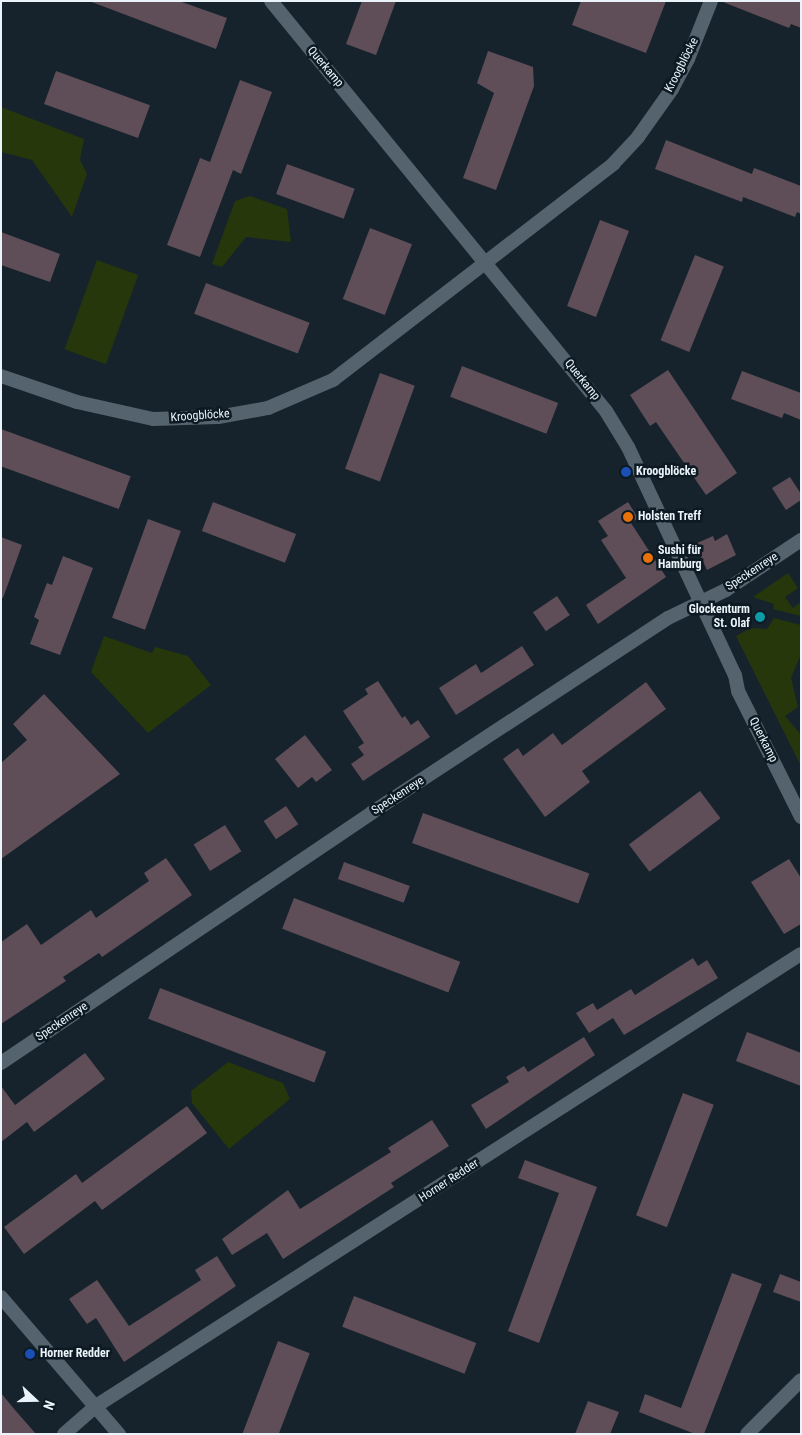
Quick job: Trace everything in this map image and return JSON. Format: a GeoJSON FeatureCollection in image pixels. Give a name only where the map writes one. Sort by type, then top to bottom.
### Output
{"type":"FeatureCollection","features":[{"type":"Feature","properties":{"kind":"street","name":"Querkamp"},"geometry":{"type":"LineString","coordinates":[[271,1],[606,411],[625,440],[735,675],[738,691],[801,816]]}},
{"type":"Feature","properties":{"kind":"street","name":"Kroogblöcke"},"geometry":{"type":"LineString","coordinates":[[1,376],[77,402],[153,419],[218,417],[268,408],[334,380],[487,264],[613,164],[638,137],[688,59],[711,1]]}},
{"type":"Feature","properties":{"kind":"street","name":"Speckenreye"},"geometry":{"type":"LineString","coordinates":[[1,1063],[371,813],[668,618],[726,590],[801,540]]}},
{"type":"Feature","properties":{"kind":"street","name":"Horner Redder"},"geometry":{"type":"LineString","coordinates":[[64,1434],[96,1406],[801,954]]}},
{"type":"Feature","properties":{"kind":"street"},"geometry":{"type":"LineString","coordinates":[[1,1297],[119,1434]]}},
{"type":"Feature","properties":{"kind":"street"},"geometry":{"type":"LineString","coordinates":[[747,1434],[801,1380]]}},
{"type":"Feature","properties":{"kind":"green space"},"geometry":{"type":"Polygon","coordinates":[[[1,107],[84,139],[80,160],[87,174],[72,217],[32,160],[1,152],[1,107]]]}},
{"type":"Feature","properties":{"kind":"green space"},"geometry":{"type":"Polygon","coordinates":[[[250,196],[287,209],[291,242],[246,237],[222,267],[212,264],[235,201],[250,196]]]}},
{"type":"Feature","properties":{"kind":"green space"},"geometry":{"type":"Polygon","coordinates":[[[97,260],[138,275],[106,364],[65,349],[97,260]]]}},
{"type":"Feature","properties":{"kind":"green space"},"geometry":{"type":"Polygon","coordinates":[[[788,573],[798,588],[785,597],[793,608],[801,602],[801,616],[773,609],[774,604],[753,597],[788,573]]]}},
{"type":"Feature","properties":{"kind":"green space"},"geometry":{"type":"Polygon","coordinates":[[[774,618],[801,625],[801,654],[791,678],[798,707],[785,716],[801,735],[801,766],[736,636],[751,628],[767,629],[774,618]]]}},
{"type":"Feature","properties":{"kind":"green space"},"geometry":{"type":"Polygon","coordinates":[[[104,636],[152,653],[155,647],[188,656],[211,685],[148,733],[91,672],[104,636]]]}},
{"type":"Feature","properties":{"kind":"green space"},"geometry":{"type":"Polygon","coordinates":[[[228,1062],[283,1083],[290,1099],[229,1149],[192,1103],[191,1091],[228,1062]]]}},
{"type":"Feature","properties":{"kind":"building"},"geometry":{"type":"Polygon","coordinates":[[[89,1],[179,1],[227,18],[216,49],[89,1]]]}},
{"type":"Feature","properties":{"kind":"building"},"geometry":{"type":"Polygon","coordinates":[[[362,1],[396,1],[376,55],[346,44],[362,1]]]}},
{"type":"Feature","properties":{"kind":"building"},"geometry":{"type":"Polygon","coordinates":[[[581,1],[666,1],[646,53],[572,25],[581,1]]]}},
{"type":"Feature","properties":{"kind":"building"},"geometry":{"type":"Polygon","coordinates":[[[801,1],[801,28],[791,24],[789,28],[723,2],[801,1]]]}},
{"type":"Feature","properties":{"kind":"building"},"geometry":{"type":"Polygon","coordinates":[[[488,51],[533,67],[534,86],[496,190],[463,178],[494,93],[477,83],[488,51]]]}},
{"type":"Feature","properties":{"kind":"building"},"geometry":{"type":"Polygon","coordinates":[[[56,71],[150,105],[138,138],[44,104],[56,71]]]}},
{"type":"Feature","properties":{"kind":"building"},"geometry":{"type":"Polygon","coordinates":[[[240,80],[272,92],[241,174],[233,170],[200,257],[167,245],[200,158],[210,162],[240,80]]]}},
{"type":"Feature","properties":{"kind":"building"},"geometry":{"type":"Polygon","coordinates":[[[666,140],[752,174],[754,168],[801,186],[801,214],[797,212],[795,217],[743,197],[742,202],[655,169],[666,140]]]}},
{"type":"Feature","properties":{"kind":"building"},"geometry":{"type":"Polygon","coordinates":[[[287,164],[355,189],[344,219],[276,194],[287,164]]]}},
{"type":"Feature","properties":{"kind":"building"},"geometry":{"type":"Polygon","coordinates":[[[600,220],[629,231],[596,317],[567,306],[600,220]]]}},
{"type":"Feature","properties":{"kind":"building"},"geometry":{"type":"Polygon","coordinates":[[[370,228],[412,244],[385,315],[343,299],[370,228]]]}},
{"type":"Feature","properties":{"kind":"building"},"geometry":{"type":"Polygon","coordinates":[[[1,232],[60,254],[50,282],[1,265],[1,232]]]}},
{"type":"Feature","properties":{"kind":"building"},"geometry":{"type":"Polygon","coordinates":[[[695,255],[724,267],[689,352],[661,340],[695,255]]]}},
{"type":"Feature","properties":{"kind":"building"},"geometry":{"type":"Polygon","coordinates":[[[206,283],[310,323],[298,354],[194,314],[206,283]]]}},
{"type":"Feature","properties":{"kind":"building"},"geometry":{"type":"Polygon","coordinates":[[[462,366],[558,403],[546,434],[450,397],[462,366]]]}},
{"type":"Feature","properties":{"kind":"building"},"geometry":{"type":"Polygon","coordinates":[[[668,370],[737,473],[706,495],[656,422],[650,426],[630,395],[668,370]]]}},
{"type":"Feature","properties":{"kind":"building"},"geometry":{"type":"Polygon","coordinates":[[[742,371],[801,393],[801,420],[784,413],[782,418],[731,399],[742,371]]]}},
{"type":"Feature","properties":{"kind":"building"},"geometry":{"type":"Polygon","coordinates":[[[380,373],[415,386],[380,482],[345,469],[380,373]]]}},
{"type":"Feature","properties":{"kind":"building"},"geometry":{"type":"Polygon","coordinates":[[[1,429],[131,476],[119,509],[1,466],[1,429]]]}},
{"type":"Feature","properties":{"kind":"building"},"geometry":{"type":"Polygon","coordinates":[[[790,477],[801,494],[801,500],[786,510],[772,488],[790,477]]]}},
{"type":"Feature","properties":{"kind":"building"},"geometry":{"type":"Polygon","coordinates":[[[213,502],[296,534],[285,563],[202,531],[213,502]]]}},
{"type":"Feature","properties":{"kind":"building"},"geometry":{"type":"Polygon","coordinates":[[[628,502],[638,518],[631,523],[666,577],[598,624],[586,605],[626,578],[601,540],[608,536],[598,521],[628,502]]]}},
{"type":"Feature","properties":{"kind":"building"},"geometry":{"type":"Polygon","coordinates":[[[148,519],[181,531],[145,630],[112,618],[148,519]]]}},
{"type":"Feature","properties":{"kind":"building"},"geometry":{"type":"Polygon","coordinates":[[[727,534],[736,555],[707,570],[695,544],[713,536],[715,541],[727,534]]]}},
{"type":"Feature","properties":{"kind":"building"},"geometry":{"type":"Polygon","coordinates":[[[1,537],[22,545],[3,598],[1,597],[1,537]]]}},
{"type":"Feature","properties":{"kind":"building"},"geometry":{"type":"Polygon","coordinates":[[[63,556],[93,568],[60,655],[30,644],[39,620],[34,617],[47,583],[52,585],[63,556]]]}},
{"type":"Feature","properties":{"kind":"building"},"geometry":{"type":"Polygon","coordinates":[[[557,596],[570,615],[546,631],[533,612],[557,596]]]}},
{"type":"Feature","properties":{"kind":"building"},"geometry":{"type":"Polygon","coordinates":[[[522,646],[534,665],[456,715],[439,688],[476,664],[481,673],[522,646]]]}},
{"type":"Feature","properties":{"kind":"building"},"geometry":{"type":"Polygon","coordinates":[[[378,681],[402,718],[405,716],[411,725],[418,720],[430,737],[363,781],[351,764],[364,755],[358,747],[364,743],[343,711],[368,694],[365,689],[378,681]]]}},
{"type":"Feature","properties":{"kind":"building"},"geometry":{"type":"Polygon","coordinates":[[[646,682],[666,709],[582,771],[590,782],[545,817],[503,759],[518,748],[523,756],[553,733],[562,745],[646,682]]]}},
{"type":"Feature","properties":{"kind":"building"},"geometry":{"type":"Polygon","coordinates":[[[44,694],[120,774],[1,859],[1,763],[27,740],[13,724],[44,694]]]}},
{"type":"Feature","properties":{"kind":"building"},"geometry":{"type":"Polygon","coordinates":[[[305,735],[332,770],[316,782],[312,777],[298,788],[275,759],[305,735]]]}},
{"type":"Feature","properties":{"kind":"building"},"geometry":{"type":"Polygon","coordinates":[[[700,791],[720,818],[649,872],[629,845],[700,791]]]}},
{"type":"Feature","properties":{"kind":"building"},"geometry":{"type":"Polygon","coordinates":[[[286,806],[298,824],[276,839],[264,821],[286,806]]]}},
{"type":"Feature","properties":{"kind":"building"},"geometry":{"type":"Polygon","coordinates":[[[423,813],[589,874],[578,904],[412,843],[423,813]]]}},
{"type":"Feature","properties":{"kind":"building"},"geometry":{"type":"Polygon","coordinates":[[[225,825],[241,851],[210,871],[194,845],[225,825]]]}},
{"type":"Feature","properties":{"kind":"building"},"geometry":{"type":"Polygon","coordinates":[[[166,858],[192,895],[102,957],[99,953],[63,977],[66,981],[1,1024],[1,942],[27,924],[41,945],[91,910],[96,918],[149,881],[144,873],[166,858]]]}},
{"type":"Feature","properties":{"kind":"building"},"geometry":{"type":"Polygon","coordinates":[[[789,859],[801,878],[801,924],[784,934],[751,882],[789,859]]]}},
{"type":"Feature","properties":{"kind":"building"},"geometry":{"type":"Polygon","coordinates":[[[344,862],[410,886],[404,903],[338,879],[344,862]]]}},
{"type":"Feature","properties":{"kind":"building"},"geometry":{"type":"Polygon","coordinates":[[[294,898],[460,962],[448,993],[282,929],[294,898]]]}},
{"type":"Feature","properties":{"kind":"building"},"geometry":{"type":"Polygon","coordinates":[[[693,958],[698,966],[707,960],[718,978],[624,1035],[613,1018],[589,1033],[576,1013],[593,1003],[597,1010],[631,989],[635,995],[693,958]]]}},
{"type":"Feature","properties":{"kind":"building"},"geometry":{"type":"Polygon","coordinates":[[[160,988],[326,1052],[314,1083],[148,1019],[160,988]]]}},
{"type":"Feature","properties":{"kind":"building"},"geometry":{"type":"Polygon","coordinates":[[[747,1032],[801,1053],[801,1086],[736,1061],[747,1032]]]}},
{"type":"Feature","properties":{"kind":"building"},"geometry":{"type":"Polygon","coordinates":[[[584,1037],[595,1055],[486,1129],[471,1105],[509,1082],[506,1077],[524,1066],[528,1072],[584,1037]]]}},
{"type":"Feature","properties":{"kind":"building"},"geometry":{"type":"Polygon","coordinates":[[[85,1053],[105,1079],[34,1132],[27,1122],[1,1142],[1,1086],[15,1105],[85,1053]]]}},
{"type":"Feature","properties":{"kind":"building"},"geometry":{"type":"Polygon","coordinates":[[[683,1093],[714,1105],[667,1227],[636,1215],[683,1093]]]}},
{"type":"Feature","properties":{"kind":"building"},"geometry":{"type":"Polygon","coordinates":[[[187,1106],[207,1133],[102,1210],[95,1201],[24,1254],[4,1227],[76,1174],[82,1183],[187,1106]]]}},
{"type":"Feature","properties":{"kind":"building"},"geometry":{"type":"Polygon","coordinates":[[[432,1120],[449,1146],[391,1183],[394,1187],[283,1259],[267,1233],[232,1255],[222,1239],[288,1190],[300,1209],[391,1152],[388,1148],[432,1120]]]}},
{"type":"Feature","properties":{"kind":"building"},"geometry":{"type":"Polygon","coordinates":[[[525,1160],[597,1187],[539,1343],[508,1331],[559,1193],[518,1178],[525,1160]]]}},
{"type":"Feature","properties":{"kind":"building"},"geometry":{"type":"Polygon","coordinates":[[[217,1256],[236,1286],[124,1362],[96,1318],[87,1324],[69,1299],[97,1280],[129,1326],[201,1280],[195,1270],[217,1256]]]}},
{"type":"Feature","properties":{"kind":"building"},"geometry":{"type":"Polygon","coordinates":[[[732,1273],[762,1284],[704,1434],[695,1434],[639,1412],[645,1394],[681,1408],[732,1273]]]}},
{"type":"Feature","properties":{"kind":"building"},"geometry":{"type":"Polygon","coordinates":[[[780,1274],[801,1282],[801,1302],[773,1292],[780,1274]]]}},
{"type":"Feature","properties":{"kind":"building"},"geometry":{"type":"Polygon","coordinates":[[[354,1296],[476,1343],[464,1374],[342,1327],[354,1296]]]}},
{"type":"Feature","properties":{"kind":"building"},"geometry":{"type":"Polygon","coordinates":[[[278,1341],[310,1353],[279,1434],[243,1433],[278,1341]]]}},
{"type":"Feature","properties":{"kind":"building"},"geometry":{"type":"Polygon","coordinates":[[[1,1393],[15,1410],[36,1434],[1,1434],[1,1393]]]}},
{"type":"Feature","properties":{"kind":"building"},"geometry":{"type":"Polygon","coordinates":[[[588,1401],[619,1412],[610,1434],[575,1434],[588,1401]]]}},
{"type":"Feature","properties":{"kind":"place","name":"Kroogblöcke"},"geometry":{"type":"Point","coordinates":[626,472]}},
{"type":"Feature","properties":{"kind":"place","name":"Holsten Treff"},"geometry":{"type":"Point","coordinates":[628,517]}},
{"type":"Feature","properties":{"kind":"place","name":"Sushi für Hamburg"},"geometry":{"type":"Point","coordinates":[648,558]}},
{"type":"Feature","properties":{"kind":"place","name":"Glockenturm St. Olaf"},"geometry":{"type":"Point","coordinates":[760,617]}},
{"type":"Feature","properties":{"kind":"place","name":"Horner Redder"},"geometry":{"type":"Point","coordinates":[30,1354]}}]}
